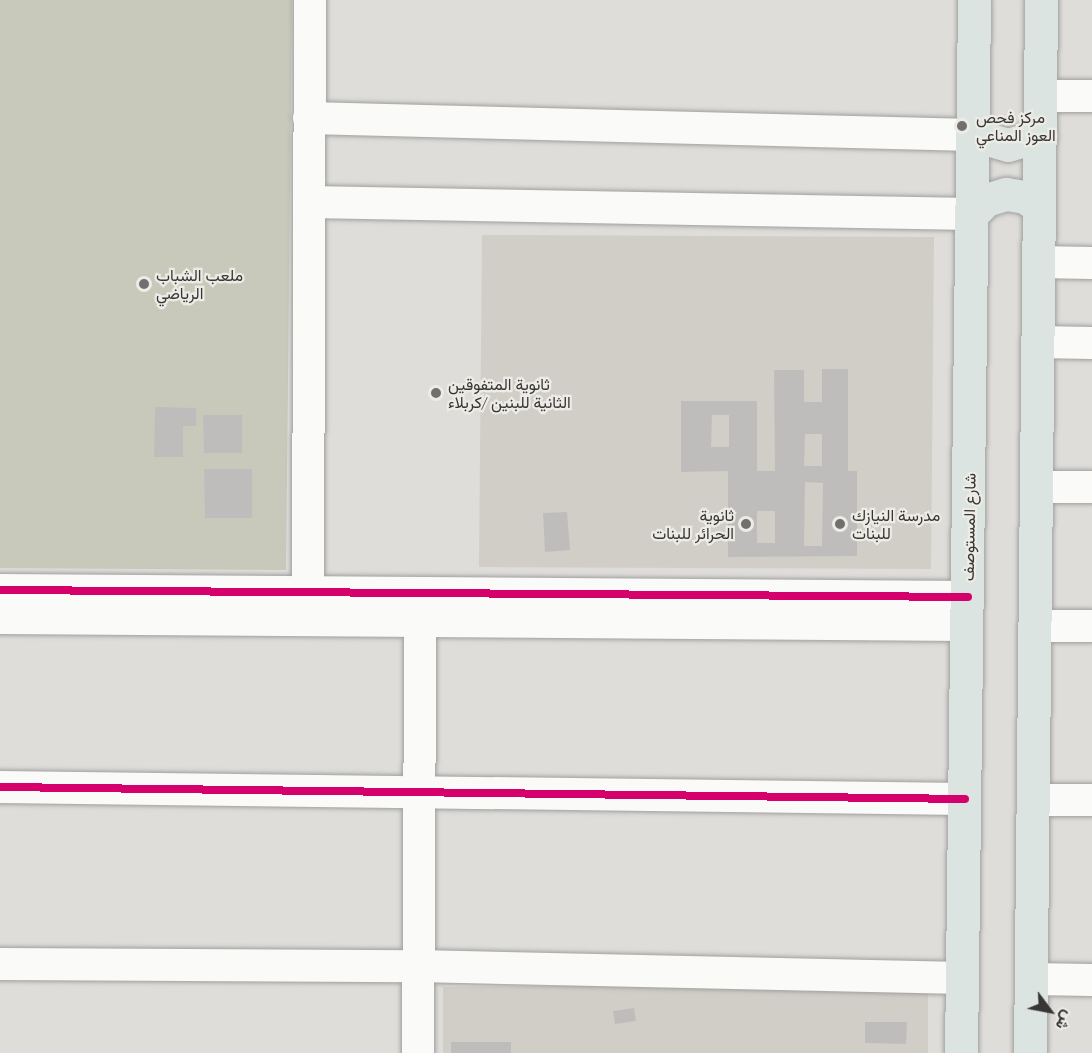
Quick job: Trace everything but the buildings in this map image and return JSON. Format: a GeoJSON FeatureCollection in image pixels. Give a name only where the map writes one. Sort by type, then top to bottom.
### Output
{"type":"FeatureCollection","features":[{"type":"Feature","properties":{"kind":"main road","name":"شارع المستوصف"},"geometry":{"type":"LineString","coordinates":[[961,1053],[965,799],[951,611],[972,214],[974,0]]}},
{"type":"Feature","properties":{"kind":"main road"},"geometry":{"type":"LineString","coordinates":[[1030,1053],[1041,0]]}},
{"type":"Feature","properties":{"kind":"main road"},"geometry":{"type":"LineString","coordinates":[[974,135],[1008,145],[1040,135]]}},
{"type":"Feature","properties":{"kind":"main road"},"geometry":{"type":"LineString","coordinates":[[972,214],[986,200],[1005,194],[1025,197],[1039,207]]}},
{"type":"Feature","properties":{"kind":"street"},"geometry":{"type":"LineString","coordinates":[[308,589],[310,0]]}},
{"type":"Feature","properties":{"kind":"street"},"geometry":{"type":"LineString","coordinates":[[1040,96],[1092,96]]}},
{"type":"Feature","properties":{"kind":"street"},"geometry":{"type":"LineString","coordinates":[[309,118],[974,135]]}},
{"type":"Feature","properties":{"kind":"street"},"geometry":{"type":"LineString","coordinates":[[309,202],[972,214]]}},
{"type":"Feature","properties":{"kind":"street"},"geometry":{"type":"LineString","coordinates":[[1038,262],[1092,263]]}},
{"type":"Feature","properties":{"kind":"street"},"geometry":{"type":"LineString","coordinates":[[1038,342],[1092,343]]}},
{"type":"Feature","properties":{"kind":"street"},"geometry":{"type":"LineString","coordinates":[[1036,487],[1092,487]]}},
{"type":"Feature","properties":{"kind":"street"},"geometry":{"type":"LineString","coordinates":[[0,618],[112,603],[308,589],[951,611]]}},
{"type":"Feature","properties":{"kind":"street"},"geometry":{"type":"LineString","coordinates":[[0,590],[112,603],[420,618],[951,611]]}},
{"type":"Feature","properties":{"kind":"street"},"geometry":{"type":"LineString","coordinates":[[418,1053],[420,618]]}},
{"type":"Feature","properties":{"kind":"street"},"geometry":{"type":"LineString","coordinates":[[1035,626],[1092,626]]}},
{"type":"Feature","properties":{"kind":"street"},"geometry":{"type":"LineString","coordinates":[[0,788],[965,799]]}},
{"type":"Feature","properties":{"kind":"street"},"geometry":{"type":"LineString","coordinates":[[1033,800],[1092,800]]}},
{"type":"Feature","properties":{"kind":"street"},"geometry":{"type":"LineString","coordinates":[[0,964],[418,966],[963,978]]}},
{"type":"Feature","properties":{"kind":"street"},"geometry":{"type":"LineString","coordinates":[[1031,980],[1092,980]]}},
{"type":"Feature","properties":{"kind":"shaded area","name":"ملعب الشباب الرياضي"},"geometry":{"type":"Polygon","coordinates":[[[0,0],[292,0],[286,570],[0,568],[0,0]]]}},
{"type":"Feature","properties":{"kind":"shaded area"},"geometry":{"type":"Polygon","coordinates":[[[482,235],[934,237],[931,569],[479,567],[482,235]]]}},
{"type":"Feature","properties":{"kind":"shaded area"},"geometry":{"type":"Polygon","coordinates":[[[680,985],[928,990],[928,1053],[443,1053],[443,987],[680,985]]]}},
{"type":"Feature","properties":{"kind":"cycle path"},"geometry":{"type":"LineString","coordinates":[[0,590],[968,597]]}},
{"type":"Feature","properties":{"kind":"cycle path"},"geometry":{"type":"LineString","coordinates":[[0,787],[965,799]]}},
{"type":"Feature","properties":{"kind":"place","name":"مركز فحص العوز المناعي"},"geometry":{"type":"Point","coordinates":[962,126]}},
{"type":"Feature","properties":{"kind":"place","name":"ملعب الشباب الرياضي"},"geometry":{"type":"Point","coordinates":[144,284]}},
{"type":"Feature","properties":{"kind":"place","name":"ثانوية المتفوقين الثانية للبنين /كربلاء"},"geometry":{"type":"Point","coordinates":[436,393]}},
{"type":"Feature","properties":{"kind":"place","name":"ثانوية الحرائر للبنات"},"geometry":{"type":"Point","coordinates":[746,524]}},
{"type":"Feature","properties":{"kind":"place","name":"مدرسة النيازك للبنات"},"geometry":{"type":"Point","coordinates":[840,524]}}]}
